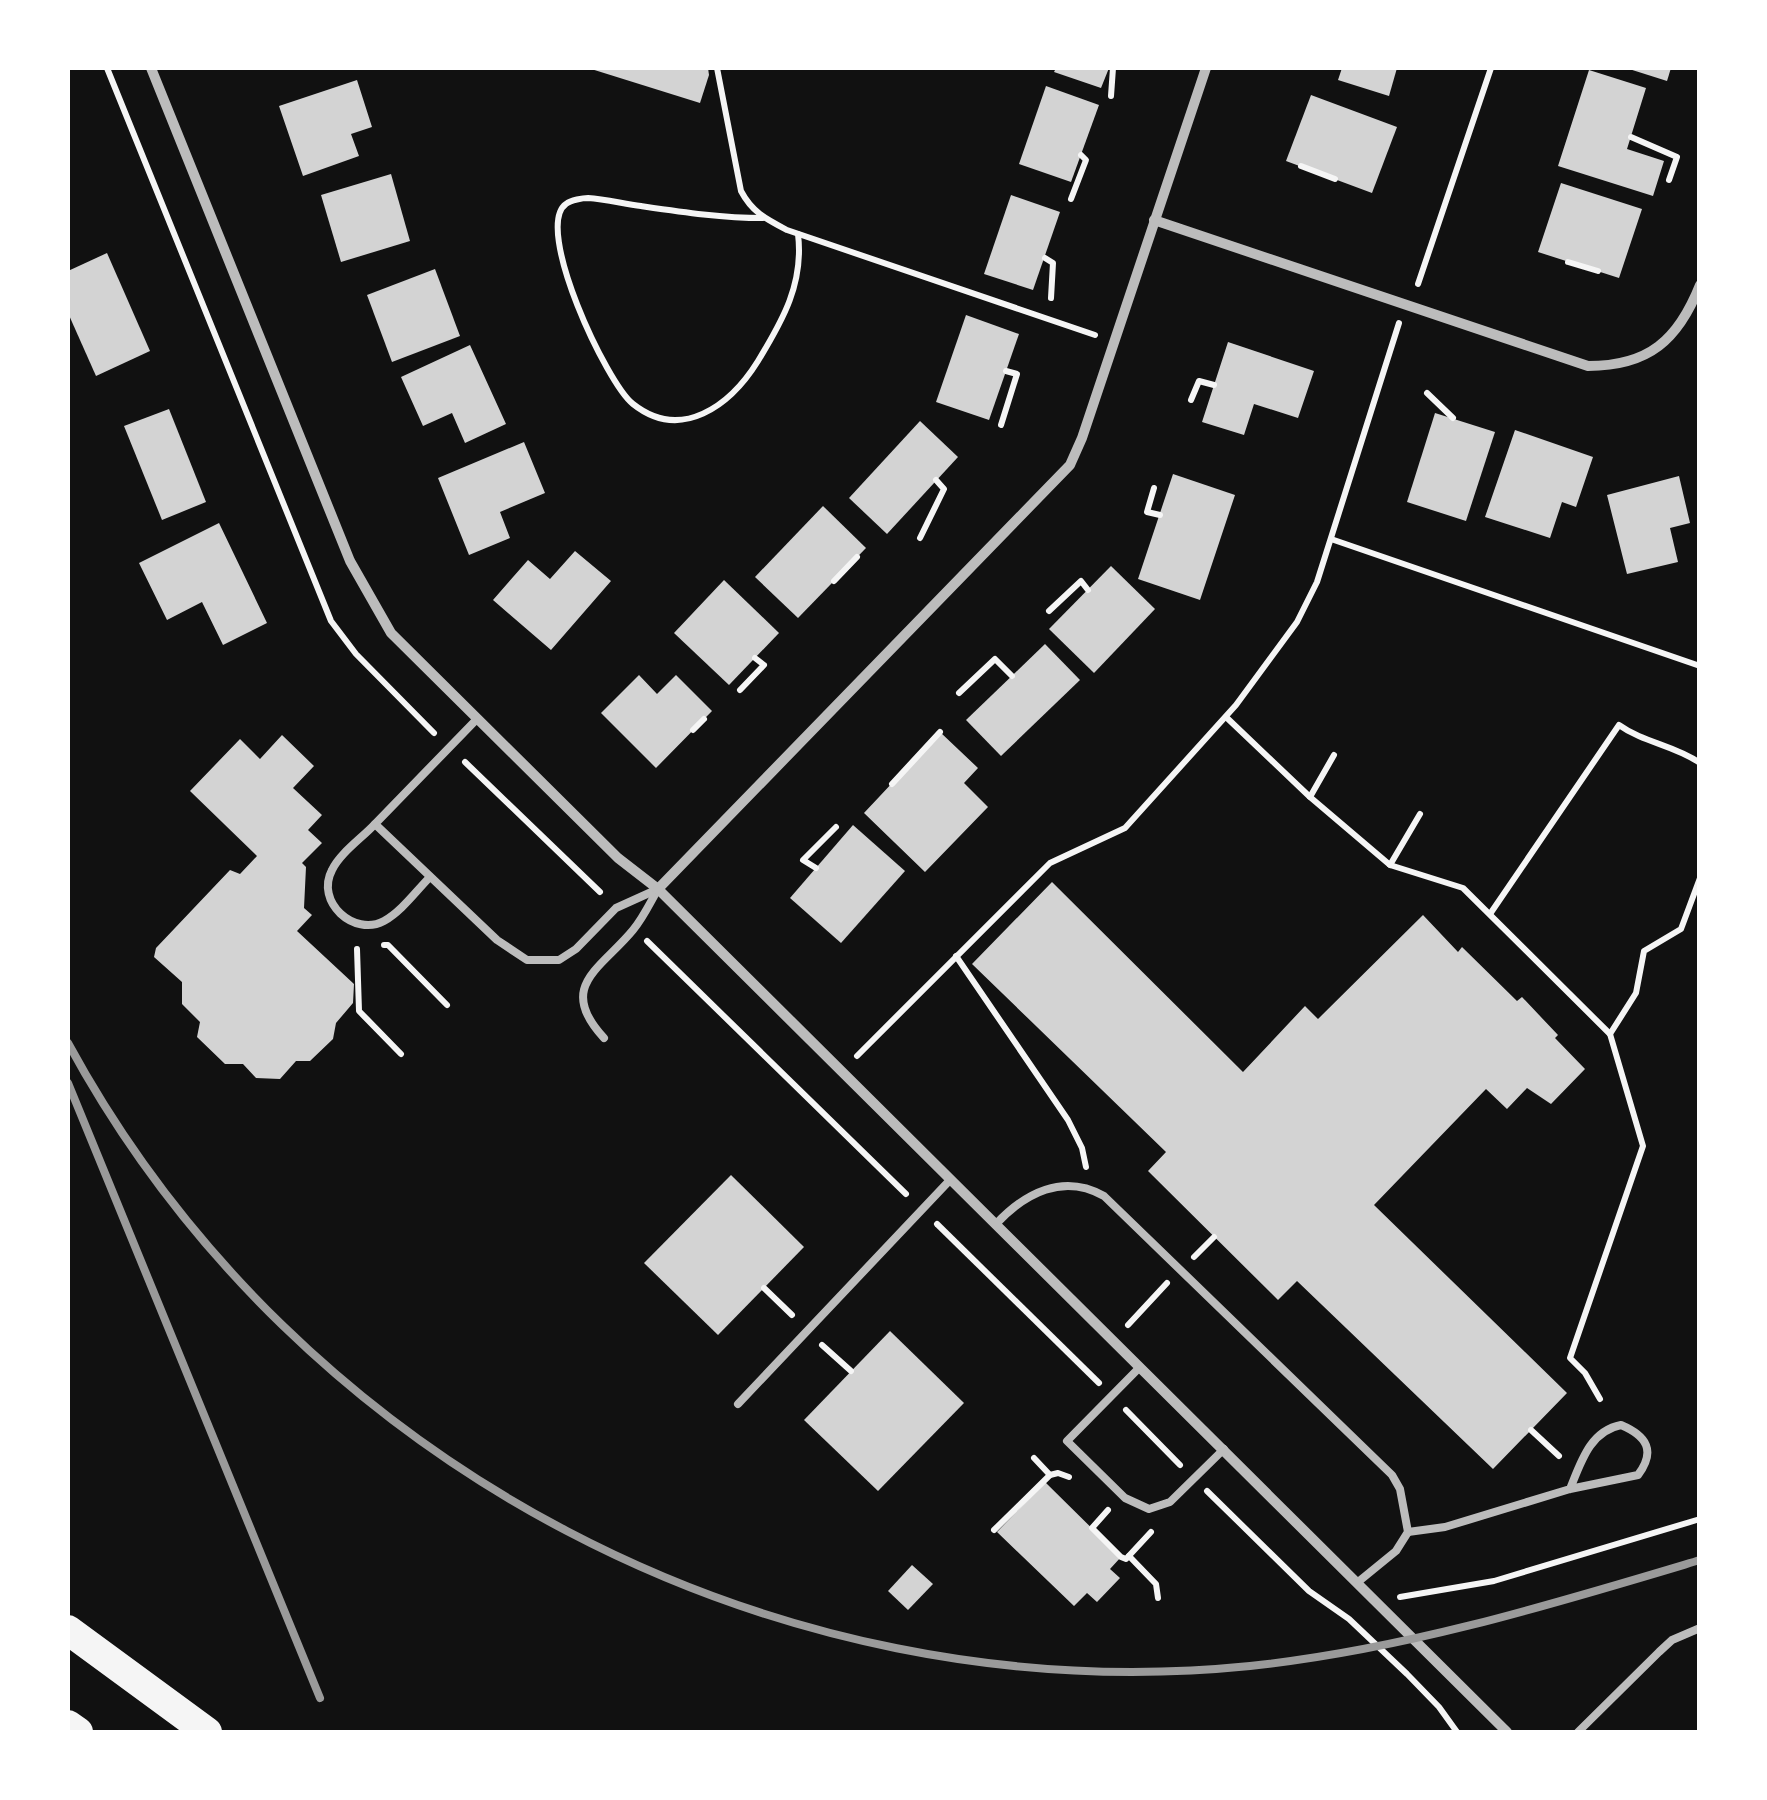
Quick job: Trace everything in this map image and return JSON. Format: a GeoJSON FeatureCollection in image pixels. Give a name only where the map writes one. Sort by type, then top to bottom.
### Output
{"type":"FeatureCollection","features":[{"type":"Feature","properties":{"kind":"highway"},"geometry":{"type":"LineString","coordinates":[[68,1630],[207,1732]]}},
{"type":"Feature","properties":{"kind":"highway"},"geometry":{"type":"LineString","coordinates":[[68,1725],[78,1732]]}},
{"type":"Feature","properties":{"kind":"street"},"geometry":{"type":"LineString","coordinates":[[150,68],[364,589],[391,632],[618,858],[658,890],[1507,1732]]}},
{"type":"Feature","properties":{"kind":"street"},"geometry":{"type":"LineString","coordinates":[[658,890],[1070,465],[1206,68]]}},
{"type":"Feature","properties":{"kind":"street"},"geometry":{"type":"LineString","coordinates":[[1154,220],[1588,366],[1618,364],[1654,350],[1678,327],[1700,285]]}},
{"type":"Feature","properties":{"kind":"lane"},"geometry":{"type":"LineString","coordinates":[[430,877],[381,923],[357,925],[338,912],[329,892],[330,872],[476,720]]}},
{"type":"Feature","properties":{"kind":"lane"},"geometry":{"type":"LineString","coordinates":[[375,824],[505,946],[527,960],[559,960],[576,949],[616,908],[658,890]]}},
{"type":"Feature","properties":{"kind":"lane"},"geometry":{"type":"LineString","coordinates":[[604,1038],[586,1016],[582,999],[585,986],[594,970],[635,928],[658,890]]}},
{"type":"Feature","properties":{"kind":"lane"},"geometry":{"type":"LineString","coordinates":[[738,1404],[950,1180]]}},
{"type":"Feature","properties":{"kind":"lane"},"geometry":{"type":"LineString","coordinates":[[996,1224],[1017,1202],[1038,1190],[1091,1188],[1104,1196],[1392,1475],[1400,1489],[1408,1532]]}},
{"type":"Feature","properties":{"kind":"lane"},"geometry":{"type":"LineString","coordinates":[[1140,1366],[1067,1441],[1080,1455],[1126,1498],[1149,1509],[1170,1502],[1224,1449]]}},
{"type":"Feature","properties":{"kind":"lane"},"geometry":{"type":"LineString","coordinates":[[1358,1582],[1385,1562],[1408,1532],[1445,1527],[1570,1489],[1638,1475],[1649,1450],[1645,1438],[1622,1424],[1598,1434],[1570,1489]]}},
{"type":"Feature","properties":{"kind":"lane"},"geometry":{"type":"LineString","coordinates":[[1578,1732],[1672,1640],[1700,1628]]}},
{"type":"Feature","properties":{"kind":"path"},"geometry":{"type":"LineString","coordinates":[[108,68],[331,621],[356,654],[436,734]]}},
{"type":"Feature","properties":{"kind":"path"},"geometry":{"type":"LineString","coordinates":[[717,68],[741,191],[763,218],[798,234],[1096,336]]}},
{"type":"Feature","properties":{"kind":"path"},"geometry":{"type":"LineString","coordinates":[[1111,96],[1113,68]]}},
{"type":"Feature","properties":{"kind":"path"},"geometry":{"type":"LineString","coordinates":[[1418,283],[1491,68]]}},
{"type":"Feature","properties":{"kind":"path"},"geometry":{"type":"LineString","coordinates":[[1630,137],[1677,157],[1669,180]]}},
{"type":"Feature","properties":{"kind":"path"},"geometry":{"type":"LineString","coordinates":[[1072,199],[1086,160],[1080,155]]}},
{"type":"Feature","properties":{"kind":"path"},"geometry":{"type":"LineString","coordinates":[[1300,166],[1336,179]]}},
{"type":"Feature","properties":{"kind":"path"},"geometry":{"type":"LineString","coordinates":[[763,218],[688,213],[585,198],[566,203],[558,214],[556,234],[564,274],[612,376],[630,402],[653,417],[679,421],[701,417],[751,372],[780,325],[795,290],[800,260],[798,234]]}},
{"type":"Feature","properties":{"kind":"path"},"geometry":{"type":"LineString","coordinates":[[1045,258],[1054,263],[1052,298]]}},
{"type":"Feature","properties":{"kind":"path"},"geometry":{"type":"LineString","coordinates":[[1568,262],[1598,271]]}},
{"type":"Feature","properties":{"kind":"path"},"geometry":{"type":"LineString","coordinates":[[857,1056],[1050,864],[1125,828],[1226,716],[1310,601],[1396,330]]}},
{"type":"Feature","properties":{"kind":"path"},"geometry":{"type":"LineString","coordinates":[[1001,425],[1017,374],[1006,371]]}},
{"type":"Feature","properties":{"kind":"path"},"geometry":{"type":"LineString","coordinates":[[1190,400],[1199,381],[1214,384]]}},
{"type":"Feature","properties":{"kind":"path"},"geometry":{"type":"LineString","coordinates":[[1427,393],[1453,418]]}},
{"type":"Feature","properties":{"kind":"path"},"geometry":{"type":"LineString","coordinates":[[920,538],[944,490],[936,480]]}},
{"type":"Feature","properties":{"kind":"path"},"geometry":{"type":"LineString","coordinates":[[1154,488],[1146,512],[1160,515]]}},
{"type":"Feature","properties":{"kind":"path"},"geometry":{"type":"LineString","coordinates":[[1331,539],[1700,666]]}},
{"type":"Feature","properties":{"kind":"path"},"geometry":{"type":"LineString","coordinates":[[834,581],[856,558]]}},
{"type":"Feature","properties":{"kind":"path"},"geometry":{"type":"LineString","coordinates":[[1049,611],[1081,581],[1088,590]]}},
{"type":"Feature","properties":{"kind":"path"},"geometry":{"type":"LineString","coordinates":[[740,690],[764,666],[755,658]]}},
{"type":"Feature","properties":{"kind":"path"},"geometry":{"type":"LineString","coordinates":[[959,694],[995,658],[1012,676]]}},
{"type":"Feature","properties":{"kind":"path"},"geometry":{"type":"LineString","coordinates":[[1226,716],[1310,797],[1390,866],[1463,888],[1610,1034],[1643,1146],[1570,1358],[1585,1373],[1600,1399]]}},
{"type":"Feature","properties":{"kind":"path"},"geometry":{"type":"LineString","coordinates":[[693,730],[704,719]]}},
{"type":"Feature","properties":{"kind":"path"},"geometry":{"type":"LineString","coordinates":[[1490,914],[1619,725],[1632,734],[1682,751],[1700,763]]}},
{"type":"Feature","properties":{"kind":"path"},"geometry":{"type":"LineString","coordinates":[[892,784],[940,732]]}},
{"type":"Feature","properties":{"kind":"path"},"geometry":{"type":"LineString","coordinates":[[1310,797],[1334,755]]}},
{"type":"Feature","properties":{"kind":"path"},"geometry":{"type":"LineString","coordinates":[[465,762],[596,888]]}},
{"type":"Feature","properties":{"kind":"path"},"geometry":{"type":"LineString","coordinates":[[1390,866],[1420,814]]}},
{"type":"Feature","properties":{"kind":"path"},"geometry":{"type":"LineString","coordinates":[[816,868],[803,860],[836,827]]}},
{"type":"Feature","properties":{"kind":"path"},"geometry":{"type":"LineString","coordinates":[[1610,1034],[1636,992],[1644,951],[1681,930],[1700,878]]}},
{"type":"Feature","properties":{"kind":"path"},"geometry":{"type":"LineString","coordinates":[[654,947],[906,1194]]}},
{"type":"Feature","properties":{"kind":"path"},"geometry":{"type":"LineString","coordinates":[[356,949],[359,1011],[400,1054]]}},
{"type":"Feature","properties":{"kind":"path"},"geometry":{"type":"LineString","coordinates":[[956,956],[1068,1120],[1082,1148],[1087,1171]]}},
{"type":"Feature","properties":{"kind":"path"},"geometry":{"type":"LineString","coordinates":[[408,966],[447,1005]]}},
{"type":"Feature","properties":{"kind":"path"},"geometry":{"type":"LineString","coordinates":[[811,1101],[824,1088]]}},
{"type":"Feature","properties":{"kind":"path"},"geometry":{"type":"LineString","coordinates":[[940,1226],[1096,1380]]}},
{"type":"Feature","properties":{"kind":"path"},"geometry":{"type":"LineString","coordinates":[[1195,1256],[1214,1236]]}},
{"type":"Feature","properties":{"kind":"path"},"geometry":{"type":"LineString","coordinates":[[1136,1317],[1172,1278]]}},
{"type":"Feature","properties":{"kind":"path"},"geometry":{"type":"LineString","coordinates":[[1127,1412],[1182,1466]]}},
{"type":"Feature","properties":{"kind":"path"},"geometry":{"type":"LineString","coordinates":[[1531,1430],[1561,1459]]}},
{"type":"Feature","properties":{"kind":"path"},"geometry":{"type":"LineString","coordinates":[[1034,1458],[1050,1475]]}},
{"type":"Feature","properties":{"kind":"path"},"geometry":{"type":"LineString","coordinates":[[994,1530],[1050,1475],[1058,1472],[1073,1480]]}},
{"type":"Feature","properties":{"kind":"path"},"geometry":{"type":"LineString","coordinates":[[1203,1487],[1310,1591],[1348,1618],[1439,1706],[1457,1732]]}},
{"type":"Feature","properties":{"kind":"path"},"geometry":{"type":"LineString","coordinates":[[1095,1501],[1106,1512]]}},
{"type":"Feature","properties":{"kind":"path"},"geometry":{"type":"LineString","coordinates":[[1410,1592],[1494,1581],[1700,1519]]}},
{"type":"Feature","properties":{"kind":"path"},"geometry":{"type":"LineString","coordinates":[[1129,1556],[1156,1584],[1158,1598]]}},
{"type":"Feature","properties":{"kind":"building"},"geometry":{"type":"Polygon","coordinates":[[[588,68],[708,68],[709,75],[700,103],[588,68]]]}},
{"type":"Feature","properties":{"kind":"building"},"geometry":{"type":"Polygon","coordinates":[[[1056,68],[1109,68],[1101,88],[1054,72],[1056,68]]]}},
{"type":"Feature","properties":{"kind":"building"},"geometry":{"type":"Polygon","coordinates":[[[1342,68],[1397,68],[1389,96],[1338,80],[1342,68]]]}},
{"type":"Feature","properties":{"kind":"building"},"geometry":{"type":"Polygon","coordinates":[[[1626,68],[1671,68],[1667,81],[1626,68]]]}},
{"type":"Feature","properties":{"kind":"building"},"geometry":{"type":"Polygon","coordinates":[[[1589,70],[1646,88],[1627,149],[1664,161],[1653,196],[1558,166],[1589,70]]]}},
{"type":"Feature","properties":{"kind":"building"},"geometry":{"type":"Polygon","coordinates":[[[357,80],[372,127],[351,134],[359,156],[303,176],[279,106],[357,80]]]}},
{"type":"Feature","properties":{"kind":"building"},"geometry":{"type":"Polygon","coordinates":[[[1046,86],[1099,105],[1071,182],[1019,164],[1046,86]]]}},
{"type":"Feature","properties":{"kind":"building"},"geometry":{"type":"Polygon","coordinates":[[[1311,95],[1397,127],[1372,193],[1286,161],[1311,95]]]}},
{"type":"Feature","properties":{"kind":"building"},"geometry":{"type":"Polygon","coordinates":[[[391,174],[410,241],[341,262],[321,195],[391,174]]]}},
{"type":"Feature","properties":{"kind":"building"},"geometry":{"type":"Polygon","coordinates":[[[1561,183],[1642,209],[1619,278],[1538,252],[1561,183]]]}},
{"type":"Feature","properties":{"kind":"building"},"geometry":{"type":"Polygon","coordinates":[[[1011,195],[1060,212],[1033,290],[984,274],[1011,195]]]}},
{"type":"Feature","properties":{"kind":"building"},"geometry":{"type":"Polygon","coordinates":[[[107,253],[150,351],[96,376],[68,313],[68,271],[107,253]]]}},
{"type":"Feature","properties":{"kind":"building"},"geometry":{"type":"Polygon","coordinates":[[[435,269],[460,336],[392,362],[367,295],[435,269]]]}},
{"type":"Feature","properties":{"kind":"building"},"geometry":{"type":"Polygon","coordinates":[[[966,315],[1019,334],[989,420],[936,402],[966,315]]]}},
{"type":"Feature","properties":{"kind":"building"},"geometry":{"type":"Polygon","coordinates":[[[1228,342],[1314,371],[1298,418],[1254,404],[1244,435],[1202,422],[1228,342]]]}},
{"type":"Feature","properties":{"kind":"building"},"geometry":{"type":"Polygon","coordinates":[[[470,345],[506,424],[465,443],[452,413],[423,426],[401,377],[470,345]]]}},
{"type":"Feature","properties":{"kind":"building"},"geometry":{"type":"Polygon","coordinates":[[[169,409],[206,502],[162,520],[124,426],[169,409]]]}},
{"type":"Feature","properties":{"kind":"building"},"geometry":{"type":"Polygon","coordinates":[[[1435,413],[1495,432],[1466,521],[1407,502],[1435,413]]]}},
{"type":"Feature","properties":{"kind":"building"},"geometry":{"type":"Polygon","coordinates":[[[920,421],[958,457],[887,534],[849,498],[920,421]]]}},
{"type":"Feature","properties":{"kind":"building"},"geometry":{"type":"Polygon","coordinates":[[[1515,430],[1593,457],[1576,507],[1562,502],[1550,538],[1485,517],[1515,430]]]}},
{"type":"Feature","properties":{"kind":"building"},"geometry":{"type":"Polygon","coordinates":[[[524,442],[545,493],[500,512],[510,538],[469,555],[438,478],[524,442]]]}},
{"type":"Feature","properties":{"kind":"building"},"geometry":{"type":"Polygon","coordinates":[[[1173,474],[1235,495],[1200,600],[1138,579],[1173,474]]]}},
{"type":"Feature","properties":{"kind":"building"},"geometry":{"type":"Polygon","coordinates":[[[1679,476],[1690,523],[1670,528],[1678,562],[1627,574],[1607,495],[1679,476]]]}},
{"type":"Feature","properties":{"kind":"building"},"geometry":{"type":"Polygon","coordinates":[[[823,506],[866,548],[798,618],[755,577],[823,506]]]}},
{"type":"Feature","properties":{"kind":"building"},"geometry":{"type":"Polygon","coordinates":[[[219,523],[267,623],[223,645],[202,602],[167,620],[139,563],[219,523]]]}},
{"type":"Feature","properties":{"kind":"building"},"geometry":{"type":"Polygon","coordinates":[[[575,551],[611,581],[551,650],[493,600],[528,560],[550,579],[575,551]]]}},
{"type":"Feature","properties":{"kind":"building"},"geometry":{"type":"Polygon","coordinates":[[[1111,566],[1155,609],[1094,673],[1049,629],[1111,566]]]}},
{"type":"Feature","properties":{"kind":"building"},"geometry":{"type":"Polygon","coordinates":[[[724,580],[779,633],[729,685],[674,633],[724,580]]]}},
{"type":"Feature","properties":{"kind":"building"},"geometry":{"type":"Polygon","coordinates":[[[1045,644],[1080,680],[1001,756],[966,720],[1045,644]]]}},
{"type":"Feature","properties":{"kind":"building"},"geometry":{"type":"Polygon","coordinates":[[[639,675],[657,694],[676,675],[712,711],[656,768],[601,713],[639,675]]]}},
{"type":"Feature","properties":{"kind":"building"},"geometry":{"type":"Polygon","coordinates":[[[940,732],[978,768],[964,783],[988,807],[925,872],[864,813],[940,732]]]}},
{"type":"Feature","properties":{"kind":"building"},"geometry":{"type":"Polygon","coordinates":[[[282,735],[314,766],[293,788],[322,815],[308,830],[322,843],[302,863],[306,867],[304,908],[312,915],[297,931],[354,984],[353,1003],[336,1023],[333,1039],[310,1061],[296,1061],[280,1079],[256,1078],[243,1064],[225,1064],[197,1037],[200,1022],[182,1004],[182,982],[154,957],[156,948],[230,870],[240,874],[257,856],[190,791],[240,739],[260,759],[282,735]]]}},
{"type":"Feature","properties":{"kind":"building"},"geometry":{"type":"Polygon","coordinates":[[[853,825],[905,871],[841,943],[790,898],[853,825]]]}},
{"type":"Feature","properties":{"kind":"building"},"geometry":{"type":"Polygon","coordinates":[[[1052,882],[1243,1072],[1305,1006],[1318,1019],[1423,915],[1458,952],[1462,947],[1517,1001],[1522,997],[1585,1069],[1551,1104],[1527,1088],[1507,1109],[1486,1089],[1374,1205],[1567,1393],[1493,1469],[1297,1281],[1278,1300],[1148,1171],[1166,1152],[972,964],[1052,882]]]}},
{"type":"Feature","properties":{"kind":"building"},"geometry":{"type":"Polygon","coordinates":[[[731,1175],[804,1247],[718,1335],[644,1263],[731,1175]]]}},
{"type":"Feature","properties":{"kind":"building"},"geometry":{"type":"Polygon","coordinates":[[[890,1331],[964,1403],[878,1491],[804,1420],[890,1331]]]}},
{"type":"Feature","properties":{"kind":"building"},"geometry":{"type":"Polygon","coordinates":[[[1045,1482],[1121,1557],[1110,1569],[1120,1578],[1097,1602],[1087,1593],[1074,1606],[997,1532],[1045,1482]]]}},
{"type":"Feature","properties":{"kind":"building"},"geometry":{"type":"Polygon","coordinates":[[[912,1565],[933,1584],[908,1610],[888,1591],[912,1565]]]}},
{"type":"Feature","properties":{"kind":"railway"},"geometry":{"type":"LineString","coordinates":[[68,1043],[165,1193],[282,1325],[417,1438],[566,1531],[727,1601],[897,1648],[1072,1670],[1250,1666],[1421,1637],[1700,1560]]}},
{"type":"Feature","properties":{"kind":"railway"},"geometry":{"type":"LineString","coordinates":[[68,1083],[320,1698]]}}]}
